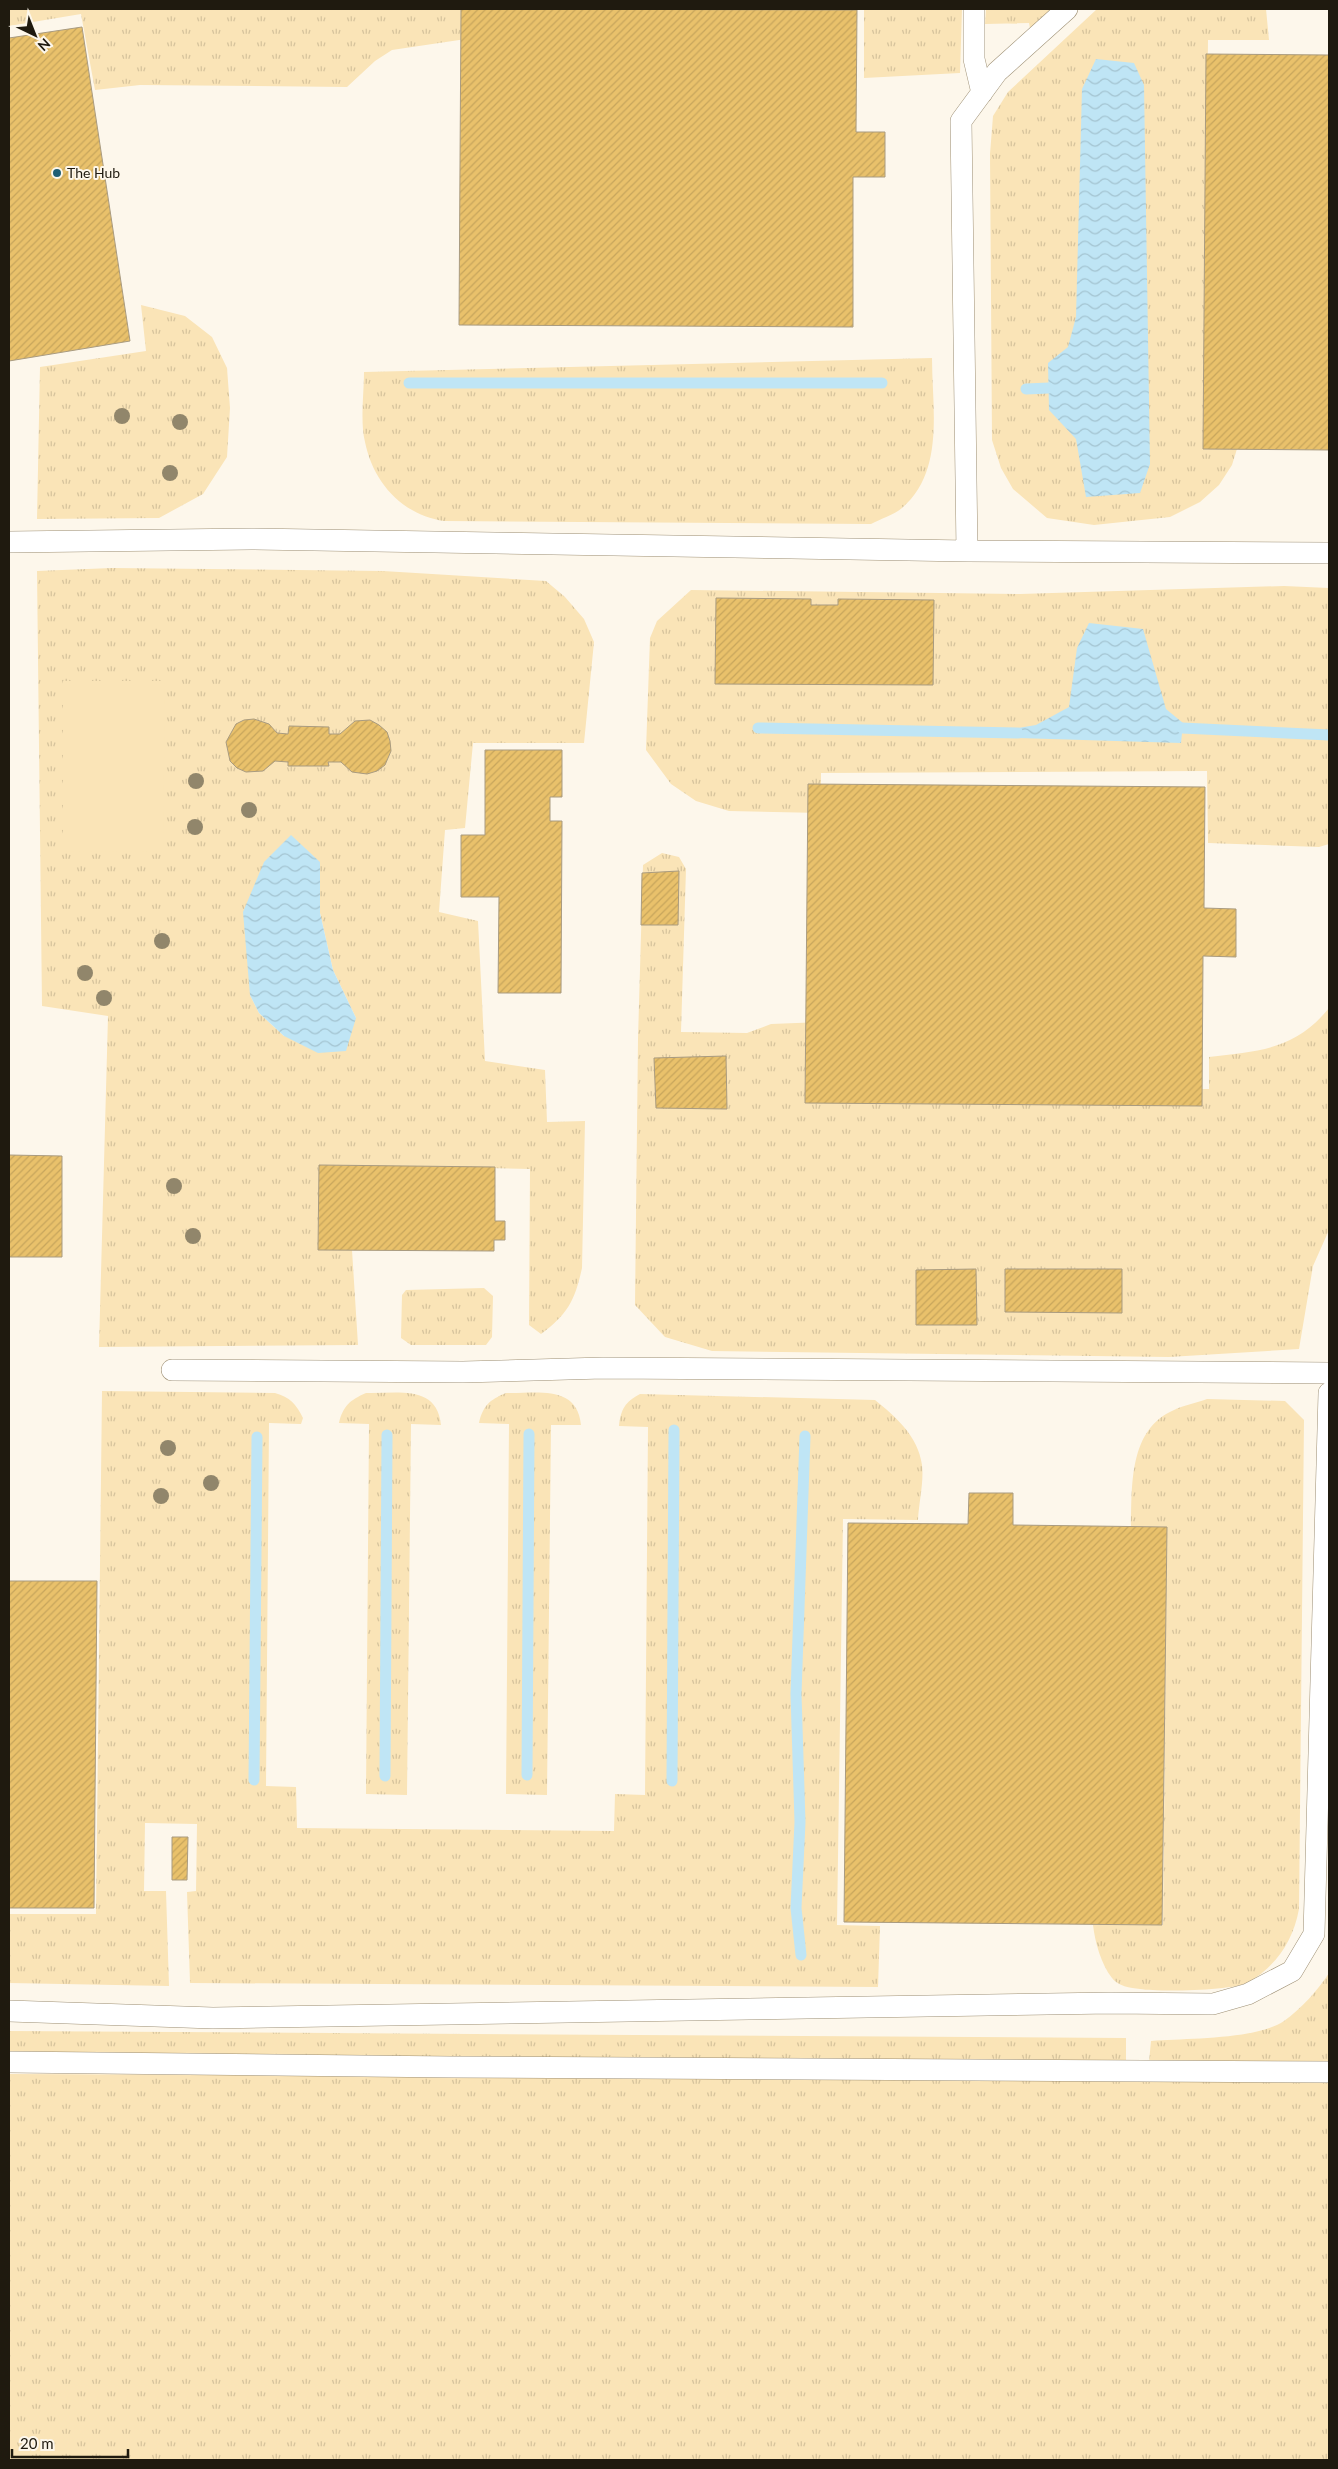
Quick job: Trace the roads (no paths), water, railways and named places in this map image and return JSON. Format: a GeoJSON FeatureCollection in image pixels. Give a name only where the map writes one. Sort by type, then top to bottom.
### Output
{"type":"FeatureCollection","features":[{"type":"Feature","properties":{"kind":"lane"},"geometry":{"type":"LineString","coordinates":[[974,9],[974,59],[982,93]]}},
{"type":"Feature","properties":{"kind":"lane"},"geometry":{"type":"LineString","coordinates":[[967,551],[961,122],[997,72],[1067,9]]}},
{"type":"Feature","properties":{"kind":"lane"},"geometry":{"type":"LineString","coordinates":[[9,542],[250,539],[967,551],[1329,553]]}},
{"type":"Feature","properties":{"kind":"lane"},"geometry":{"type":"LineString","coordinates":[[172,1370],[463,1372],[603,1368],[1329,1373]]}},
{"type":"Feature","properties":{"kind":"lane"},"geometry":{"type":"LineString","coordinates":[[9,2011],[213,2018],[1100,2003],[1213,2004],[1248,1994],[1292,1971],[1314,1934],[1329,1393]]}},
{"type":"Feature","properties":{"kind":"lane"},"geometry":{"type":"LineString","coordinates":[[9,2062],[451,2067],[1329,2072]]}},
{"type":"Feature","properties":{"kind":"water"},"geometry":{"type":"Polygon","coordinates":[[[1096,59],[1134,63],[1144,85],[1150,464],[1140,493],[1086,497],[1076,439],[1049,410],[1048,363],[1068,347],[1076,317],[1082,89],[1096,59]]]}},
{"type":"Feature","properties":{"kind":"water"},"geometry":{"type":"Polygon","coordinates":[[[1089,623],[1143,629],[1166,709],[1183,723],[1181,743],[1018,738],[1018,728],[1036,725],[1069,707],[1077,648],[1089,623]]]}},
{"type":"Feature","properties":{"kind":"water"},"geometry":{"type":"Polygon","coordinates":[[[291,835],[320,862],[320,913],[333,970],[356,1018],[346,1051],[318,1053],[284,1036],[259,1013],[250,995],[243,912],[264,862],[291,835]]]}},
{"type":"Feature","properties":{"kind":"waterway"},"geometry":{"type":"LineString","coordinates":[[409,383],[882,383]]}},
{"type":"Feature","properties":{"kind":"waterway"},"geometry":{"type":"LineString","coordinates":[[1026,389],[1049,388]]}},
{"type":"Feature","properties":{"kind":"waterway"},"geometry":{"type":"LineString","coordinates":[[758,728],[1018,733]]}},
{"type":"Feature","properties":{"kind":"waterway"},"geometry":{"type":"LineString","coordinates":[[1182,728],[1329,735]]}},
{"type":"Feature","properties":{"kind":"waterway"},"geometry":{"type":"LineString","coordinates":[[672,1781],[674,1430]]}},
{"type":"Feature","properties":{"kind":"waterway"},"geometry":{"type":"LineString","coordinates":[[527,1775],[529,1434]]}},
{"type":"Feature","properties":{"kind":"waterway"},"geometry":{"type":"LineString","coordinates":[[385,1776],[387,1435]]}},
{"type":"Feature","properties":{"kind":"waterway"},"geometry":{"type":"LineString","coordinates":[[801,1955],[796,1908],[800,1822],[796,1694],[805,1436]]}},
{"type":"Feature","properties":{"kind":"waterway"},"geometry":{"type":"LineString","coordinates":[[254,1780],[257,1437]]}},
{"type":"Feature","properties":{"kind":"place","name":"The Hub"},"geometry":{"type":"Point","coordinates":[57,173]}}]}
